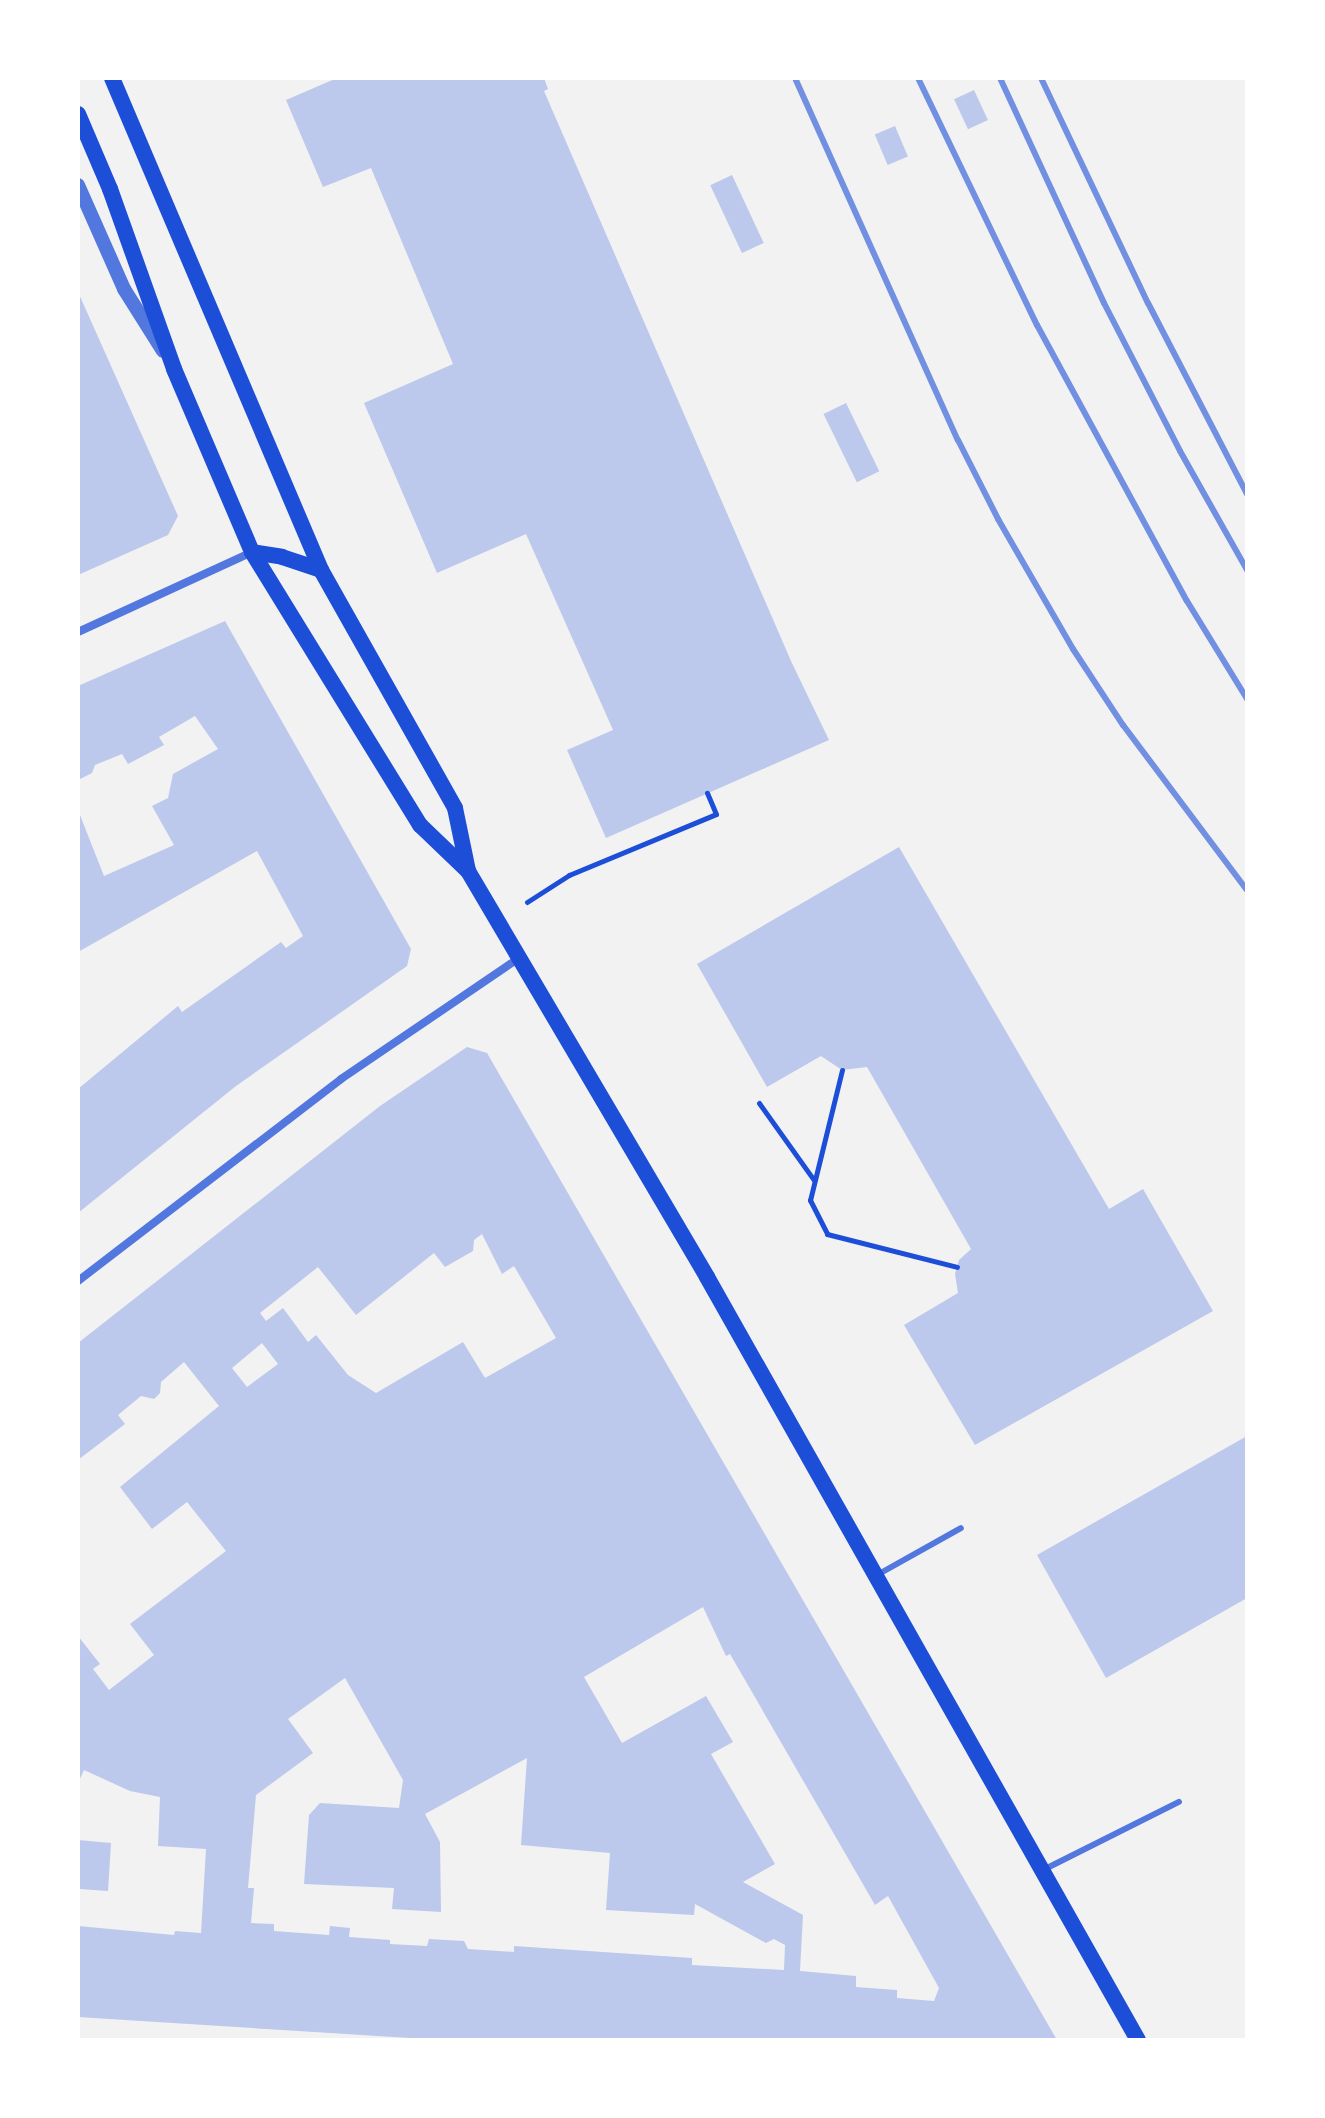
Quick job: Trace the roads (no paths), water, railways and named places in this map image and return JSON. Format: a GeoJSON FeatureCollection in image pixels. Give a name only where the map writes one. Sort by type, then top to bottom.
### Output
{"type":"FeatureCollection","features":[{"type":"Feature","properties":{"kind":"main road"},"geometry":{"type":"LineString","coordinates":[[112,78],[321,570],[455,808],[468,871]]}},
{"type":"Feature","properties":{"kind":"main road"},"geometry":{"type":"LineString","coordinates":[[78,114],[110,189],[174,369],[252,552],[420,825],[468,871],[707,1277],[1138,2040]]}},
{"type":"Feature","properties":{"kind":"main road"},"geometry":{"type":"LineString","coordinates":[[252,552],[321,570]]}},
{"type":"Feature","properties":{"kind":"street"},"geometry":{"type":"LineString","coordinates":[[78,185],[124,289],[174,369]]}},
{"type":"Feature","properties":{"kind":"street"},"geometry":{"type":"LineString","coordinates":[[78,632],[252,552]]}},
{"type":"Feature","properties":{"kind":"street"},"geometry":{"type":"LineString","coordinates":[[78,1281],[341,1079],[519,957]]}},
{"type":"Feature","properties":{"kind":"lane"},"geometry":{"type":"LineString","coordinates":[[876,1576],[961,1528]]}},
{"type":"Feature","properties":{"kind":"lane"},"geometry":{"type":"LineString","coordinates":[[1042,1870],[1179,1802]]}},
{"type":"Feature","properties":{"kind":"railway"},"geometry":{"type":"LineString","coordinates":[[795,78],[958,440],[998,519],[1073,649],[1123,725],[1247,890]]}},
{"type":"Feature","properties":{"kind":"railway"},"geometry":{"type":"LineString","coordinates":[[918,78],[1037,325],[1187,601],[1247,699]]}},
{"type":"Feature","properties":{"kind":"railway"},"geometry":{"type":"LineString","coordinates":[[1000,78],[1104,303],[1180,451],[1247,570]]}},
{"type":"Feature","properties":{"kind":"railway"},"geometry":{"type":"LineString","coordinates":[[1041,78],[1148,303],[1247,494]]}}]}
